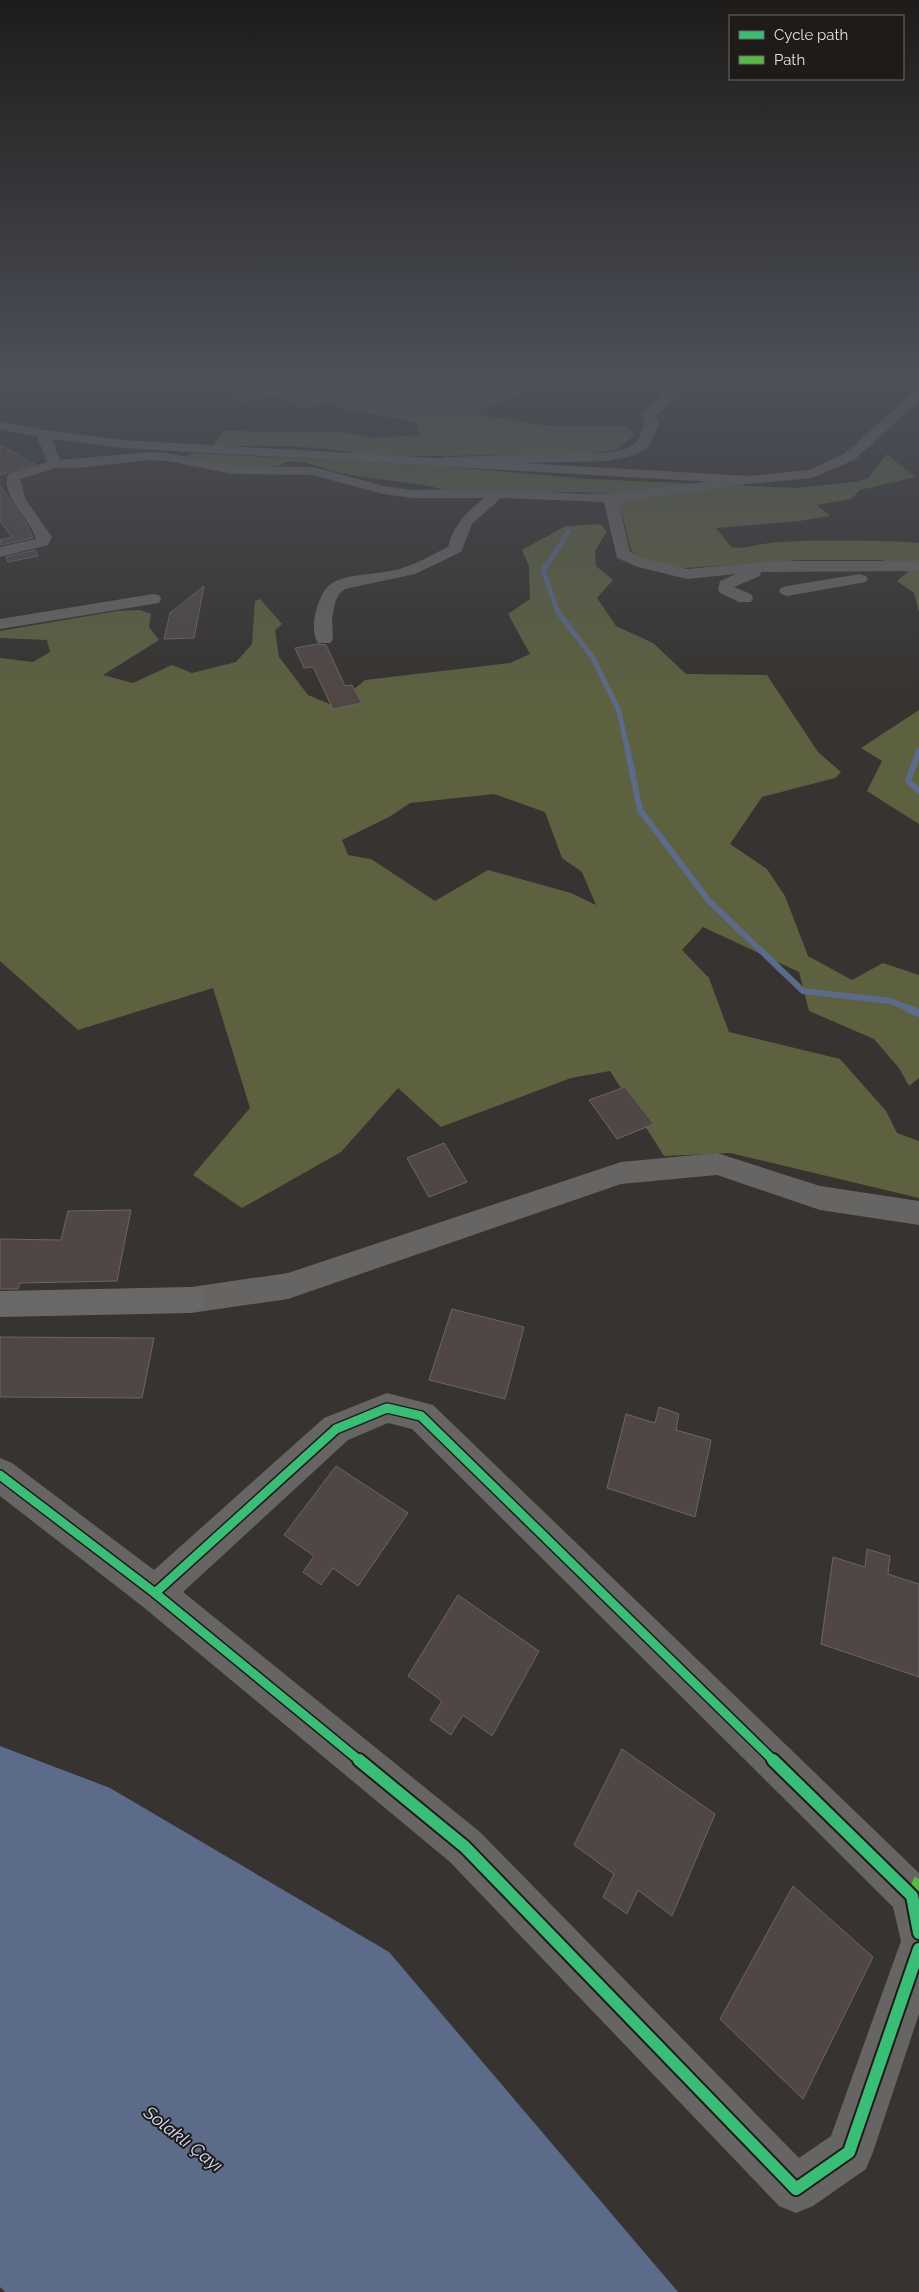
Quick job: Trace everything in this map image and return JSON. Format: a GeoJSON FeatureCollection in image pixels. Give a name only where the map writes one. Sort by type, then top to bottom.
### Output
{"type":"FeatureCollection","features":[{"type":"Feature","properties":{"kind":"main road"},"geometry":{"type":"LineString","coordinates":[[0,1304],[191,1300]]}},
{"type":"Feature","properties":{"kind":"street"},"geometry":{"type":"LineString","coordinates":[[0,552],[43,542],[44,537],[16,496],[12,485]]}},
{"type":"Feature","properties":{"kind":"street"},"geometry":{"type":"LineString","coordinates":[[365,485],[412,494],[498,493],[582,498],[621,497],[712,485]]}},
{"type":"Feature","properties":{"kind":"street"},"geometry":{"type":"LineString","coordinates":[[324,639],[323,619],[329,597],[338,586],[402,573],[430,563],[455,549],[459,532],[468,517],[498,493]]}},
{"type":"Feature","properties":{"kind":"street"},"geometry":{"type":"LineString","coordinates":[[621,497],[611,502],[623,555],[644,564],[687,574],[775,566],[919,566]]}},
{"type":"Feature","properties":{"kind":"street"},"geometry":{"type":"LineString","coordinates":[[745,598],[726,590],[726,584],[775,566]]}},
{"type":"Feature","properties":{"kind":"street"},"geometry":{"type":"LineString","coordinates":[[786,591],[888,574],[919,572]]}},
{"type":"Feature","properties":{"kind":"street"},"geometry":{"type":"LineString","coordinates":[[0,624],[45,619],[102,606],[153,599]]}},
{"type":"Feature","properties":{"kind":"street"},"geometry":{"type":"LineString","coordinates":[[191,1300],[288,1286],[621,1173],[717,1164],[820,1198],[919,1213]]}},
{"type":"Feature","properties":{"kind":"street"},"geometry":{"type":"LineString","coordinates":[[155,1593],[336,1429],[387,1408],[421,1416],[912,1896],[919,1933]]}},
{"type":"Feature","properties":{"kind":"street"},"geometry":{"type":"LineString","coordinates":[[0,1475],[155,1593],[465,1847],[796,2189],[849,2152],[919,1949]]}},
{"type":"Feature","properties":{"kind":"green space"},"geometry":{"type":"Polygon","coordinates":[[[421,485],[726,485],[797,488],[826,485],[881,485],[860,490],[851,499],[817,505],[830,516],[799,521],[716,528],[731,547],[737,548],[774,542],[867,541],[919,543],[919,612],[914,593],[897,581],[908,572],[882,560],[801,560],[685,568],[651,563],[632,552],[622,514],[612,493],[445,490],[421,485]]]}},
{"type":"Feature","properties":{"kind":"green space"},"geometry":{"type":"Polygon","coordinates":[[[600,524],[607,531],[595,551],[596,566],[613,580],[597,598],[616,626],[653,643],[686,674],[767,675],[818,752],[841,772],[835,778],[762,797],[730,844],[767,869],[785,896],[808,956],[852,980],[883,963],[919,975],[919,1078],[909,1086],[899,1068],[874,1039],[809,1011],[799,972],[703,927],[682,950],[709,978],[729,1032],[840,1059],[886,1111],[897,1133],[919,1141],[919,1198],[730,1153],[664,1156],[610,1071],[571,1078],[441,1127],[398,1088],[341,1152],[242,1208],[193,1175],[250,1108],[213,988],[78,1030],[0,961],[0,658],[33,662],[50,652],[47,640],[0,638],[0,631],[117,611],[140,610],[151,614],[149,627],[159,640],[103,675],[133,683],[172,665],[192,673],[236,662],[252,644],[255,601],[260,599],[282,624],[275,630],[279,657],[308,695],[334,706],[365,680],[510,663],[530,654],[508,614],[530,599],[529,566],[522,550],[566,526],[600,524]],[[494,794],[410,803],[389,817],[342,840],[348,855],[371,859],[435,901],[488,870],[571,893],[596,905],[582,872],[562,858],[545,812],[494,794]]]}},
{"type":"Feature","properties":{"kind":"green space"},"geometry":{"type":"Polygon","coordinates":[[[919,710],[919,824],[867,791],[882,761],[861,748],[919,710]]]}},
{"type":"Feature","properties":{"kind":"water","name":"Solaklı Çayı"},"geometry":{"type":"Polygon","coordinates":[[[0,1746],[110,1788],[389,1952],[678,2292],[5,2292],[0,2287],[0,1746]]]}},
{"type":"Feature","properties":{"kind":"building"},"geometry":{"type":"Polygon","coordinates":[[[0,485],[27,525],[33,538],[1,545],[0,540],[12,537],[0,521],[0,485]]]}},
{"type":"Feature","properties":{"kind":"building"},"geometry":{"type":"Polygon","coordinates":[[[35,550],[38,556],[8,562],[6,557],[35,550]]]}},
{"type":"Feature","properties":{"kind":"building"},"geometry":{"type":"Polygon","coordinates":[[[204,586],[194,638],[164,639],[170,613],[204,586]]]}},
{"type":"Feature","properties":{"kind":"building"},"geometry":{"type":"Polygon","coordinates":[[[317,644],[326,645],[345,686],[352,685],[362,703],[333,709],[313,667],[304,668],[295,648],[317,644]]]}},
{"type":"Feature","properties":{"kind":"building"},"geometry":{"type":"Polygon","coordinates":[[[625,1087],[654,1124],[617,1139],[589,1100],[625,1087]]]}},
{"type":"Feature","properties":{"kind":"building"},"geometry":{"type":"Polygon","coordinates":[[[444,1143],[467,1182],[429,1197],[407,1158],[444,1143]]]}},
{"type":"Feature","properties":{"kind":"building"},"geometry":{"type":"Polygon","coordinates":[[[131,1210],[117,1281],[20,1283],[18,1289],[0,1289],[0,1239],[61,1240],[68,1211],[131,1210]]]}},
{"type":"Feature","properties":{"kind":"building"},"geometry":{"type":"Polygon","coordinates":[[[452,1309],[524,1327],[505,1399],[429,1380],[452,1309]]]}},
{"type":"Feature","properties":{"kind":"building"},"geometry":{"type":"Polygon","coordinates":[[[0,1337],[154,1338],[142,1398],[0,1397],[0,1337]]]}},
{"type":"Feature","properties":{"kind":"building"},"geometry":{"type":"Polygon","coordinates":[[[659,1407],[679,1414],[676,1430],[711,1440],[695,1517],[607,1488],[626,1414],[655,1423],[659,1407]]]}},
{"type":"Feature","properties":{"kind":"building"},"geometry":{"type":"Polygon","coordinates":[[[336,1466],[408,1513],[358,1586],[333,1568],[321,1585],[303,1572],[314,1556],[284,1535],[336,1466]]]}},
{"type":"Feature","properties":{"kind":"building"},"geometry":{"type":"Polygon","coordinates":[[[867,1549],[890,1556],[888,1574],[919,1584],[919,1677],[821,1644],[833,1557],[865,1567],[867,1549]]]}},
{"type":"Feature","properties":{"kind":"building"},"geometry":{"type":"Polygon","coordinates":[[[458,1595],[539,1651],[492,1736],[463,1715],[451,1735],[430,1720],[442,1701],[408,1676],[458,1595]]]}},
{"type":"Feature","properties":{"kind":"building"},"geometry":{"type":"Polygon","coordinates":[[[622,1749],[715,1814],[672,1916],[638,1890],[627,1914],[603,1897],[614,1874],[574,1845],[622,1749]]]}},
{"type":"Feature","properties":{"kind":"building"},"geometry":{"type":"Polygon","coordinates":[[[793,1886],[873,1957],[803,2099],[720,2019],[793,1886]]]}},
{"type":"Feature","properties":{"kind":"waterway"},"geometry":{"type":"LineString","coordinates":[[562,542],[569,531]]}},
{"type":"Feature","properties":{"kind":"waterway"},"geometry":{"type":"LineString","coordinates":[[563,541],[543,570],[558,612],[593,658],[619,711],[627,748]]}},
{"type":"Feature","properties":{"kind":"waterway"},"geometry":{"type":"LineString","coordinates":[[627,747],[640,810],[709,901],[803,991],[891,1001],[912,1010]]}},
{"type":"Feature","properties":{"kind":"waterway"},"geometry":{"type":"LineString","coordinates":[[919,751],[908,781],[919,791]]}},
{"type":"Feature","properties":{"kind":"waterway"},"geometry":{"type":"LineString","coordinates":[[909,1009],[919,1013]]}},
{"type":"Feature","properties":{"kind":"marked path"},"geometry":{"type":"LineString","coordinates":[[912,1896],[919,1879]]}},
{"type":"Feature","properties":{"kind":"cycle path"},"geometry":{"type":"LineString","coordinates":[[155,1593],[336,1429],[387,1408],[421,1416],[912,1896],[919,1933]]}},
{"type":"Feature","properties":{"kind":"cycle path"},"geometry":{"type":"LineString","coordinates":[[0,1475],[155,1593],[465,1847],[796,2189],[849,2152],[919,1949]]}}]}
